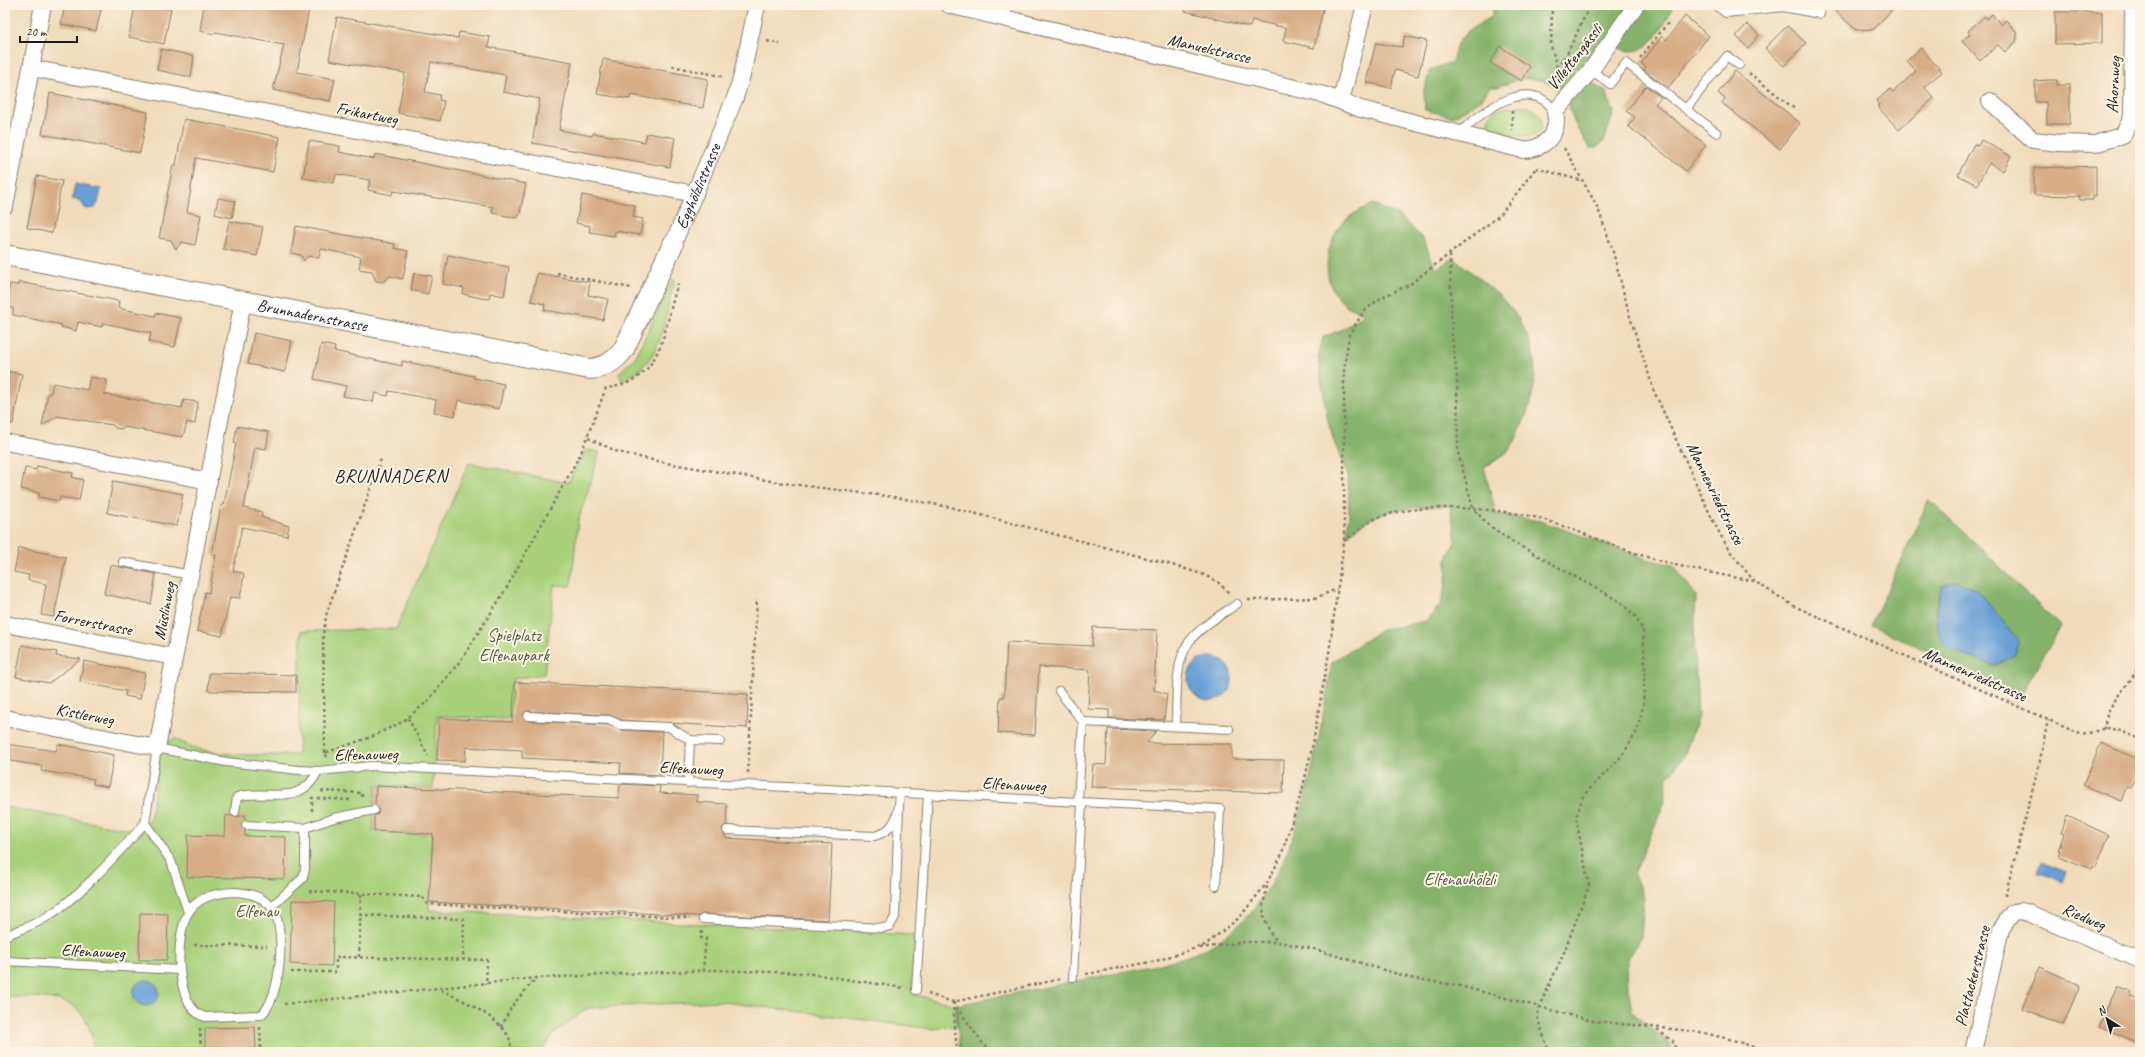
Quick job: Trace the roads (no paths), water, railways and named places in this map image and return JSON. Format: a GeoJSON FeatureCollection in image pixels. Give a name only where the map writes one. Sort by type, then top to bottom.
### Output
{"type":"FeatureCollection","features":[{"type":"Feature","properties":{"kind":"street"},"geometry":{"type":"LineString","coordinates":[[5,206],[43,5]]}},
{"type":"Feature","properties":{"kind":"street","name":"Egghölzlistrasse"},"geometry":{"type":"LineString","coordinates":[[617,358],[626,345],[673,244],[735,98],[742,75],[757,5]]}},
{"type":"Feature","properties":{"kind":"street"},"geometry":{"type":"LineString","coordinates":[[1341,101],[1365,5]]}},
{"type":"Feature","properties":{"kind":"street","name":"Villettengässli"},"geometry":{"type":"LineString","coordinates":[[1554,112],[1591,70],[1636,5]]}},
{"type":"Feature","properties":{"kind":"street","name":"Ahornweg"},"geometry":{"type":"LineString","coordinates":[[1990,101],[2034,140],[2059,143],[2095,144],[2123,135],[2132,117],[2133,5]]}},
{"type":"Feature","properties":{"kind":"street","name":"Manuelstrasse"},"geometry":{"type":"LineString","coordinates":[[953,6],[1317,93],[1361,109],[1523,150],[1538,148],[1550,139],[1556,121],[1554,112]]}},
{"type":"Feature","properties":{"kind":"street","name":"Frikartweg"},"geometry":{"type":"LineString","coordinates":[[31,68],[695,194]]}},
{"type":"Feature","properties":{"kind":"street","name":"Brunnadernstrasse"},"geometry":{"type":"LineString","coordinates":[[5,254],[581,368],[600,367],[617,358]]}},
{"type":"Feature","properties":{"kind":"street","name":"Müslinweg"},"geometry":{"type":"LineString","coordinates":[[157,748],[243,301]]}},
{"type":"Feature","properties":{"kind":"street"},"geometry":{"type":"LineString","coordinates":[[5,442],[209,481]]}},
{"type":"Feature","properties":{"kind":"street","name":"Forrerstrasse"},"geometry":{"type":"LineString","coordinates":[[5,624],[174,657]]}},
{"type":"Feature","properties":{"kind":"street","name":"Kistlerweg"},"geometry":{"type":"LineString","coordinates":[[5,718],[157,748]]}},
{"type":"Feature","properties":{"kind":"street","name":"Riedweg"},"geometry":{"type":"LineString","coordinates":[[2013,912],[2028,912],[2140,960]]}},
{"type":"Feature","properties":{"kind":"street","name":"Plattackerstrasse"},"geometry":{"type":"LineString","coordinates":[[1973,1052],[2001,930],[2013,912]]}},
{"type":"Feature","properties":{"kind":"lane"},"geometry":{"type":"LineString","coordinates":[[1715,5],[1726,13],[1783,7],[1820,14]]}},
{"type":"Feature","properties":{"kind":"lane"},"geometry":{"type":"LineString","coordinates":[[1686,109],[1727,56],[1739,65]]}},
{"type":"Feature","properties":{"kind":"lane"},"geometry":{"type":"LineString","coordinates":[[1591,70],[1610,84],[1626,63],[1717,134]]}},
{"type":"Feature","properties":{"kind":"lane"},"geometry":{"type":"LineString","coordinates":[[1459,133],[1486,110],[1524,95],[1535,96],[1546,102],[1554,112]]}},
{"type":"Feature","properties":{"kind":"lane"},"geometry":{"type":"LineString","coordinates":[[123,562],[190,575]]}},
{"type":"Feature","properties":{"kind":"lane"},"geometry":{"type":"LineString","coordinates":[[1176,726],[1179,671],[1184,650],[1198,632],[1237,604]]}},
{"type":"Feature","properties":{"kind":"lane"},"geometry":{"type":"LineString","coordinates":[[1058,691],[1083,722],[1073,977]]}},
{"type":"Feature","properties":{"kind":"lane"},"geometry":{"type":"LineString","coordinates":[[528,716],[609,720],[620,725],[669,727],[690,740],[720,741]]}},
{"type":"Feature","properties":{"kind":"lane"},"geometry":{"type":"LineString","coordinates":[[1083,722],[1229,729]]}},
{"type":"Feature","properties":{"kind":"lane"},"geometry":{"type":"LineString","coordinates":[[688,782],[690,740]]}},
{"type":"Feature","properties":{"kind":"lane"},"geometry":{"type":"LineString","coordinates":[[5,936],[44,919],[75,896],[145,823],[157,748]]}},
{"type":"Feature","properties":{"kind":"lane","name":"Elfenauweg"},"geometry":{"type":"LineString","coordinates":[[157,748],[226,762],[318,771],[371,766],[900,794],[1220,809],[1216,886]]}},
{"type":"Feature","properties":{"kind":"lane"},"geometry":{"type":"LineString","coordinates":[[235,812],[235,801],[237,797],[281,796],[294,792],[310,783],[318,771]]}},
{"type":"Feature","properties":{"kind":"lane"},"geometry":{"type":"LineString","coordinates":[[703,919],[883,928],[890,926],[895,917],[900,794]]}},
{"type":"Feature","properties":{"kind":"lane"},"geometry":{"type":"LineString","coordinates":[[916,990],[928,795]]}},
{"type":"Feature","properties":{"kind":"lane"},"geometry":{"type":"LineString","coordinates":[[727,830],[871,837],[882,834],[892,825],[897,816],[899,806]]}},
{"type":"Feature","properties":{"kind":"lane"},"geometry":{"type":"LineString","coordinates":[[246,825],[308,827],[344,815],[374,810]]}},
{"type":"Feature","properties":{"kind":"lane"},"geometry":{"type":"LineString","coordinates":[[145,823],[170,861],[188,912]]}},
{"type":"Feature","properties":{"kind":"lane"},"geometry":{"type":"LineString","coordinates":[[271,907],[303,878],[308,827]]}},
{"type":"Feature","properties":{"kind":"lane"},"geometry":{"type":"LineString","coordinates":[[224,892],[252,894],[263,899],[271,907],[278,921],[279,971],[276,988],[269,1005],[260,1015],[200,1016],[192,1008],[184,994],[181,983],[181,945],[183,925],[188,912],[206,897],[224,892]]}},
{"type":"Feature","properties":{"kind":"lane","name":"Elfenauweg"},"geometry":{"type":"LineString","coordinates":[[5,961],[180,970]]}},
{"type":"Feature","properties":{"kind":"water"},"geometry":{"type":"Polygon","coordinates":[[[75,184],[101,189],[98,203],[95,208],[86,209],[79,200],[72,199],[75,184]]]}},
{"type":"Feature","properties":{"kind":"water"},"geometry":{"type":"Polygon","coordinates":[[[1957,581],[1977,590],[2019,641],[2013,656],[1994,666],[1957,653],[1948,647],[1943,641],[1937,626],[1936,618],[1938,602],[1942,586],[1957,581]]]}},
{"type":"Feature","properties":{"kind":"water"},"geometry":{"type":"Polygon","coordinates":[[[1206,657],[1214,657],[1219,658],[1226,663],[1231,670],[1231,688],[1226,695],[1219,700],[1206,701],[1198,698],[1191,691],[1188,683],[1188,675],[1191,667],[1198,660],[1206,657]]]}},
{"type":"Feature","properties":{"kind":"water"},"geometry":{"type":"Polygon","coordinates":[[[2042,861],[2067,871],[2063,882],[2038,872],[2042,861]]]}},
{"type":"Feature","properties":{"kind":"water"},"geometry":{"type":"Polygon","coordinates":[[[146,980],[155,984],[159,993],[155,1002],[146,1006],[137,1002],[133,993],[137,984],[146,980]]]}},
{"type":"Feature","properties":{"kind":"district","name":"BRUNNADERN"},"geometry":{"type":"Point","coordinates":[391,475]}},
{"type":"Feature","properties":{"kind":"park label","name":"Spielplatz Elfenaupark"},"geometry":{"type":"Point","coordinates":[514,645]}},
{"type":"Feature","properties":{"kind":"park label","name":"Elfenauhölzli"},"geometry":{"type":"Point","coordinates":[1460,879]}},
{"type":"Feature","properties":{"kind":"park label","name":"Elfenau"},"geometry":{"type":"Point","coordinates":[257,911]}}]}
